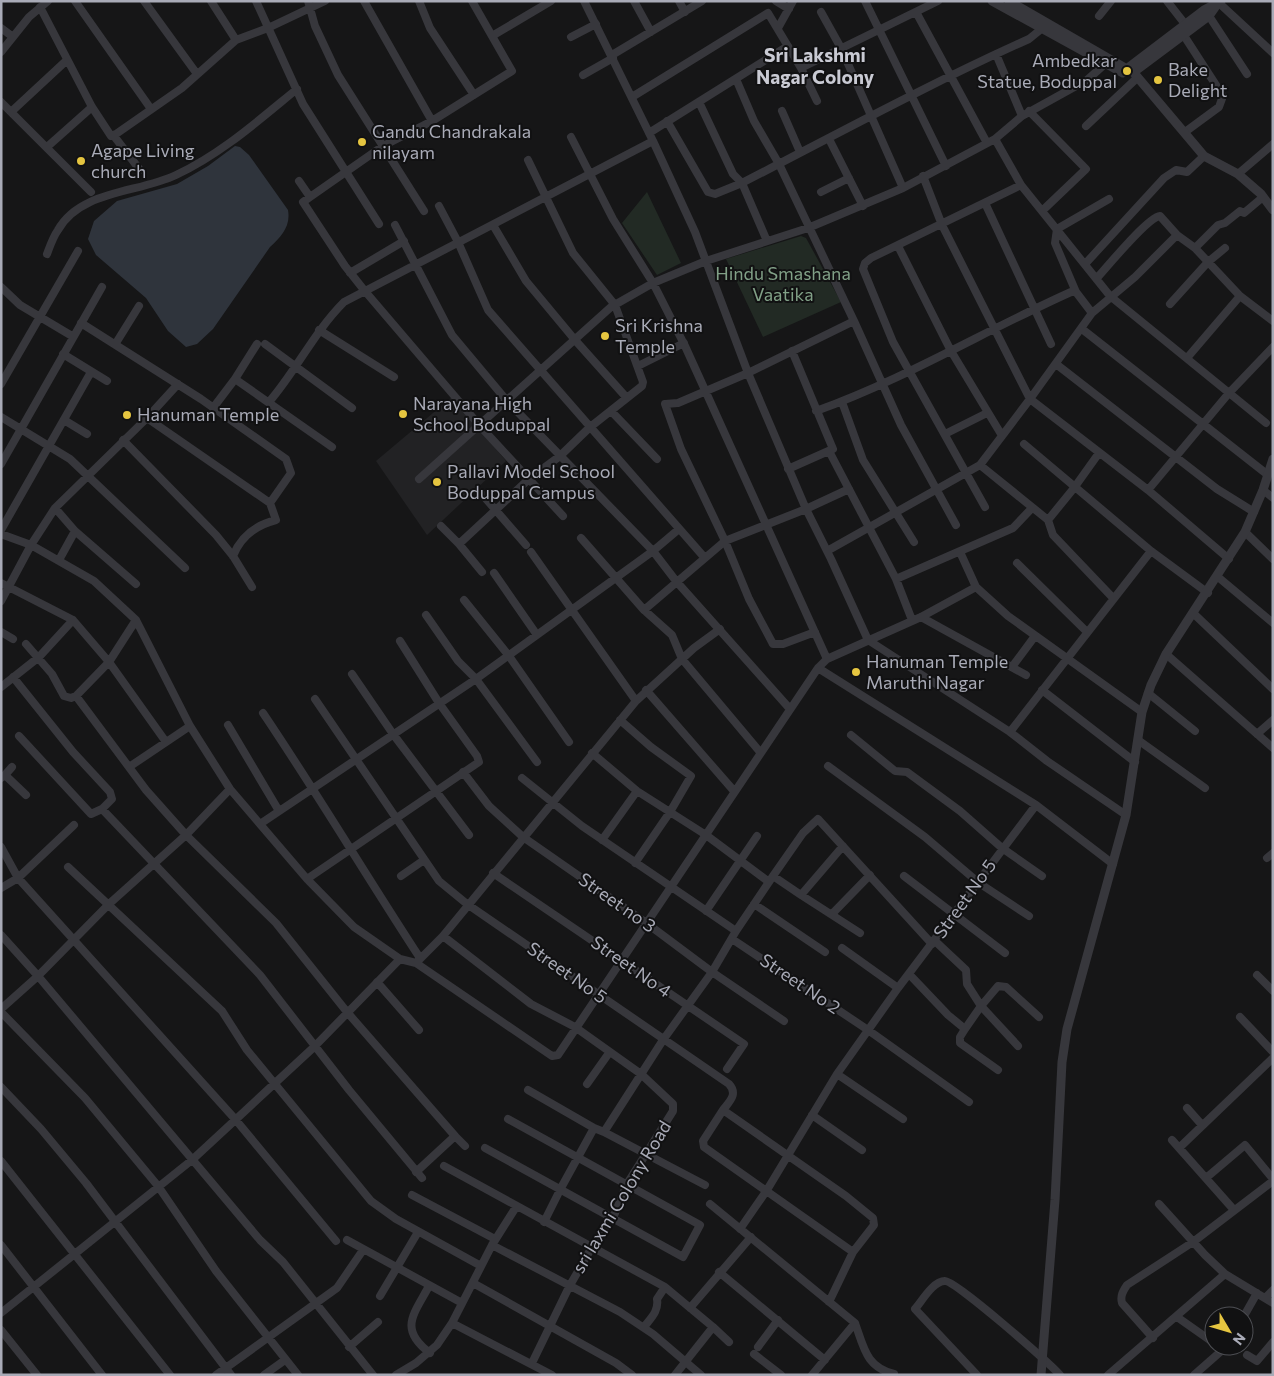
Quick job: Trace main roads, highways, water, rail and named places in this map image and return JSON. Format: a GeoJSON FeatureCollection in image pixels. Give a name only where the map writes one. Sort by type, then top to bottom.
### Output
{"type":"FeatureCollection","features":[{"type":"Feature","properties":{"kind":"place","name":"Ambedkar Statue, Boduppal"},"geometry":{"type":"Point","coordinates":[1127,71]}},
{"type":"Feature","properties":{"kind":"place","name":"Bake Delight"},"geometry":{"type":"Point","coordinates":[1158,80]}},
{"type":"Feature","properties":{"kind":"place","name":"Gandu Chandrakala nilayam"},"geometry":{"type":"Point","coordinates":[362,142]}},
{"type":"Feature","properties":{"kind":"place","name":"Agape Living church"},"geometry":{"type":"Point","coordinates":[81,161]}},
{"type":"Feature","properties":{"kind":"place","name":"Sri Krishna Temple"},"geometry":{"type":"Point","coordinates":[605,336]}},
{"type":"Feature","properties":{"kind":"place","name":"Narayana High School Boduppal"},"geometry":{"type":"Point","coordinates":[403,414]}},
{"type":"Feature","properties":{"kind":"place","name":"Hanuman Temple"},"geometry":{"type":"Point","coordinates":[127,415]}},
{"type":"Feature","properties":{"kind":"place","name":"Pallavi Model School Boduppal Campus"},"geometry":{"type":"Point","coordinates":[437,482]}},
{"type":"Feature","properties":{"kind":"place","name":"Hanuman Temple Maruthi Nagar"},"geometry":{"type":"Point","coordinates":[856,672]}},
{"type":"Feature","properties":{"kind":"district","name":"Sri Lakshmi Nagar Colony"},"geometry":{"type":"Point","coordinates":[815,66]}},
{"type":"Feature","properties":{"kind":"park label","name":"Hindu Smashana Vaatika"},"geometry":{"type":"Point","coordinates":[783,284]}}]}
